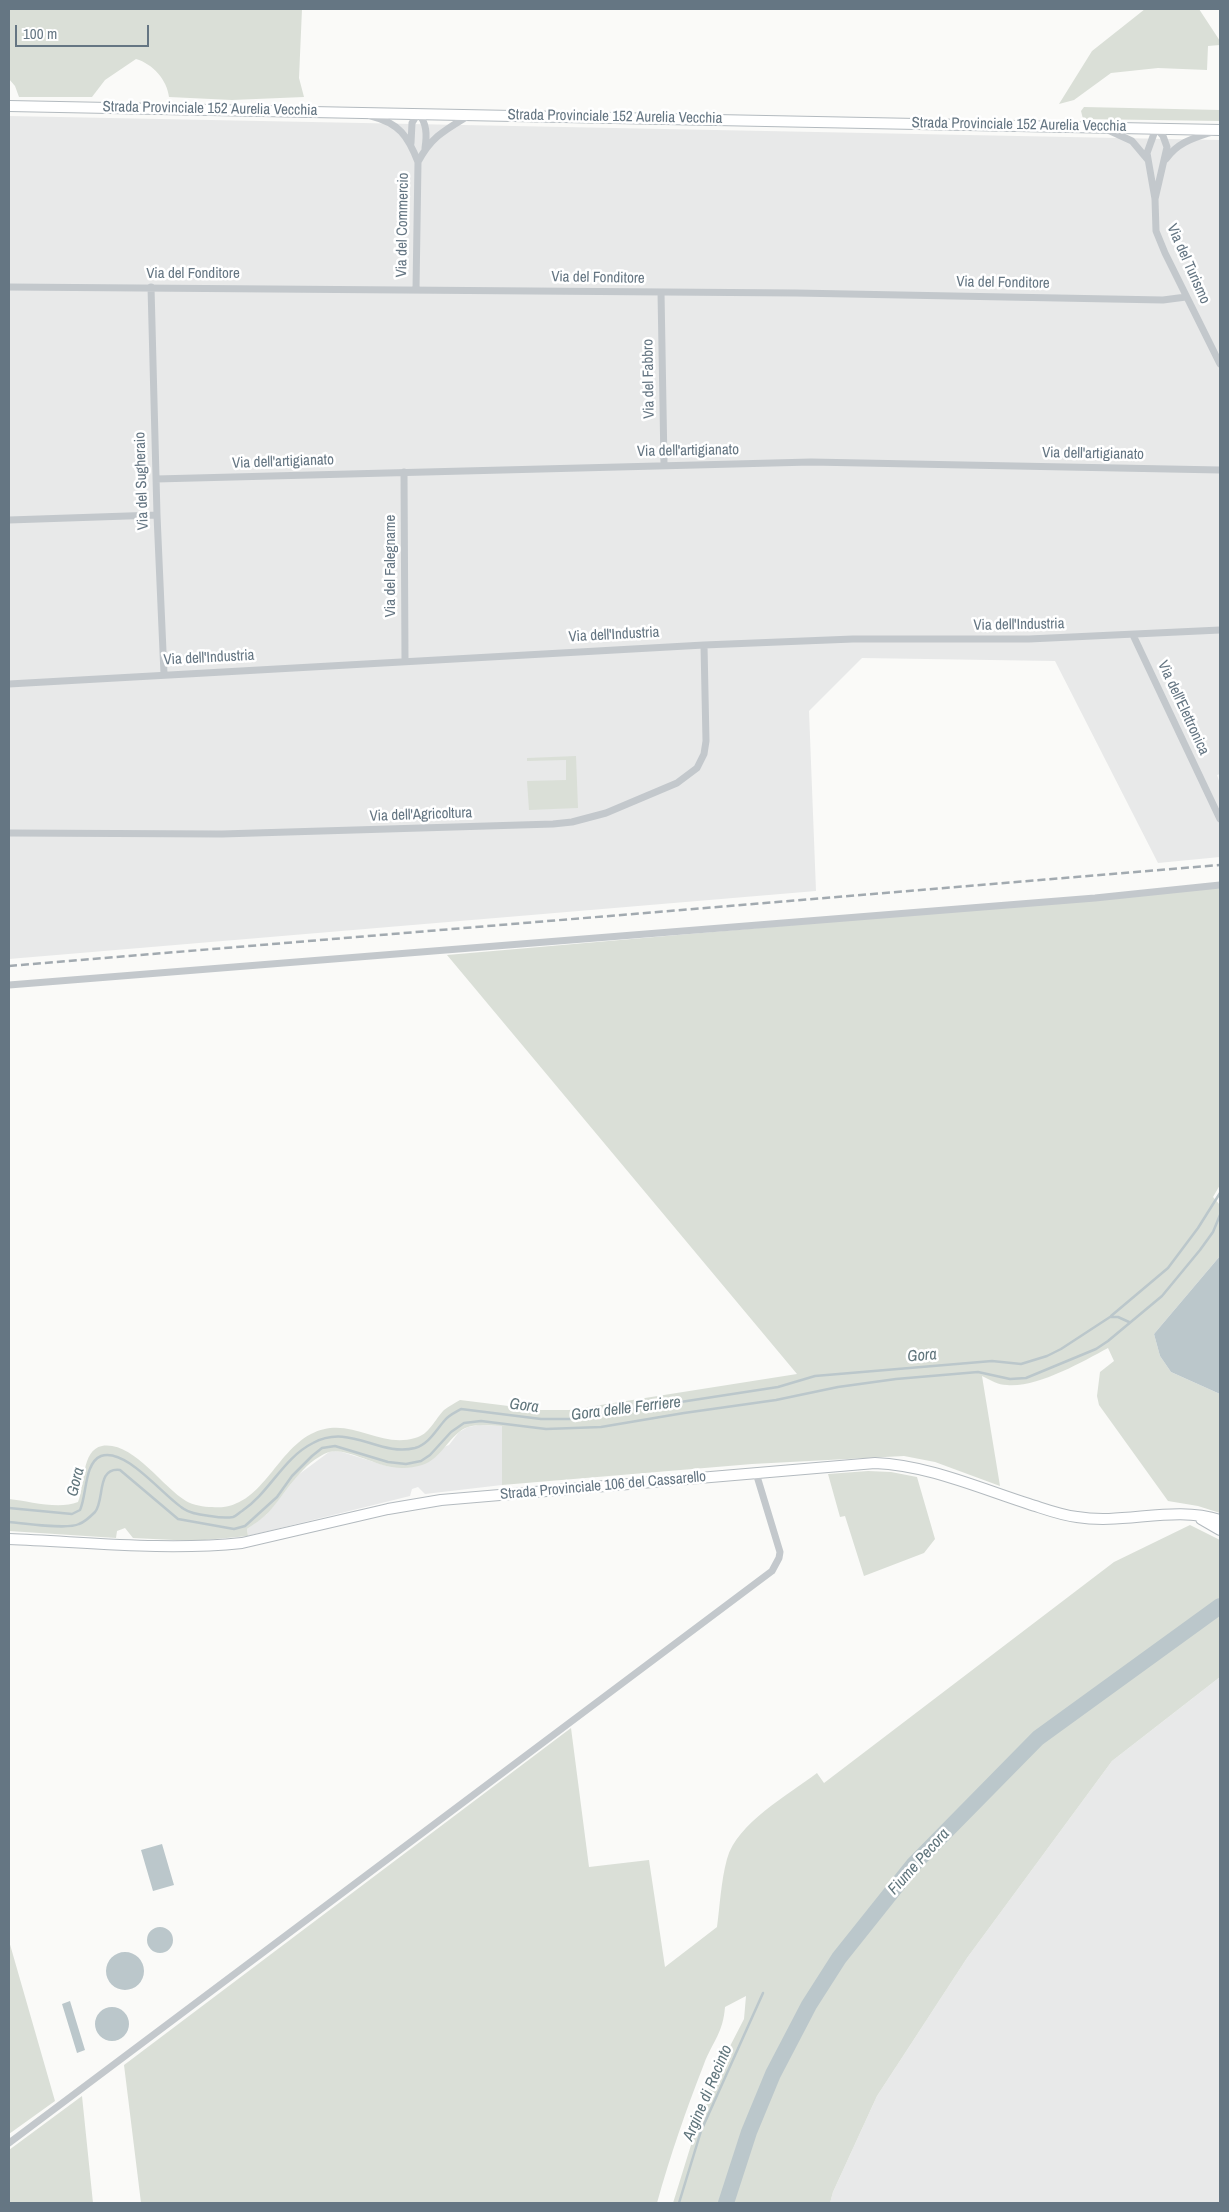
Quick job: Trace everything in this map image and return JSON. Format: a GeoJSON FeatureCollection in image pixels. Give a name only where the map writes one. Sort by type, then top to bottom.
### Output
{"type":"FeatureCollection","features":[{"type":"Feature","properties":{"kind":"street","name":"Strada Provinciale 152 Aurelia Vecchia"},"geometry":{"type":"LineString","coordinates":[[9,106],[352,111],[1219,130]]}},
{"type":"Feature","properties":{"kind":"street","name":"Via del Commercio"},"geometry":{"type":"LineString","coordinates":[[352,111],[379,118],[396,126],[411,143],[418,162],[416,289]]}},
{"type":"Feature","properties":{"kind":"street","name":"Via del Commercio"},"geometry":{"type":"LineString","coordinates":[[411,143],[412,123],[418,113]]}},
{"type":"Feature","properties":{"kind":"street"},"geometry":{"type":"LineString","coordinates":[[418,113],[425,123],[427,133],[426,148]]}},
{"type":"Feature","properties":{"kind":"street","name":"Via del Commercio"},"geometry":{"type":"LineString","coordinates":[[418,162],[426,148],[438,134],[471,114]]}},
{"type":"Feature","properties":{"kind":"street","name":"Via del Turismo"},"geometry":{"type":"LineString","coordinates":[[1098,127],[1132,141],[1148,161]]}},
{"type":"Feature","properties":{"kind":"street","name":"Via del Turismo"},"geometry":{"type":"LineString","coordinates":[[1156,128],[1148,148],[1148,161],[1155,199],[1155,222],[1159,239],[1186,297],[1218,356],[1220,364]]}},
{"type":"Feature","properties":{"kind":"street","name":"Via del Turismo"},"geometry":{"type":"LineString","coordinates":[[1155,199],[1165,161],[1166,141],[1156,128]]}},
{"type":"Feature","properties":{"kind":"street"},"geometry":{"type":"LineString","coordinates":[[1165,161],[1171,152],[1185,142],[1219,130]]}},
{"type":"Feature","properties":{"kind":"street","name":"Via del Fonditore"},"geometry":{"type":"LineString","coordinates":[[9,287],[416,289],[1163,300],[1186,297]]}},
{"type":"Feature","properties":{"kind":"street","name":"Via del Sugheraio"},"geometry":{"type":"LineString","coordinates":[[151,287],[156,515],[164,674]]}},
{"type":"Feature","properties":{"kind":"street","name":"Via del Fabbro"},"geometry":{"type":"LineString","coordinates":[[661,292],[664,464]]}},
{"type":"Feature","properties":{"kind":"street","name":"Via dell'artigianato"},"geometry":{"type":"LineString","coordinates":[[156,479],[664,464],[853,462],[1220,470]]}},
{"type":"Feature","properties":{"kind":"street","name":"Via del Falegname"},"geometry":{"type":"LineString","coordinates":[[404,472],[405,660]]}},
{"type":"Feature","properties":{"kind":"street"},"geometry":{"type":"LineString","coordinates":[[9,520],[156,515]]}},
{"type":"Feature","properties":{"kind":"street","name":"Via dell'Industria"},"geometry":{"type":"LineString","coordinates":[[9,684],[704,644],[832,639],[1030,639],[1220,630]]}},
{"type":"Feature","properties":{"kind":"street","name":"Via dell'Elettronica"},"geometry":{"type":"LineString","coordinates":[[1133,635],[1220,819]]}},
{"type":"Feature","properties":{"kind":"street","name":"Via dell'Agricoltura"},"geometry":{"type":"LineString","coordinates":[[9,833],[222,834],[353,831],[553,824],[588,818],[662,791],[697,768],[704,754],[706,741],[704,644]]}},
{"type":"Feature","properties":{"kind":"street"},"geometry":{"type":"LineString","coordinates":[[9,985],[1105,897],[1220,886]]}},
{"type":"Feature","properties":{"kind":"street","name":"Strada Provinciale 106 del Cassarello"},"geometry":{"type":"LineString","coordinates":[[9,1539],[218,1546],[250,1541],[388,1509],[441,1500],[867,1464],[890,1464],[920,1469],[1074,1517],[1116,1520],[1159,1514],[1193,1515],[1220,1520]]}},
{"type":"Feature","properties":{"kind":"street"},"geometry":{"type":"LineString","coordinates":[[9,2143],[772,1571],[780,1552],[756,1473]]}},
{"type":"Feature","properties":{"kind":"street","name":"Strada Provinciale 106 del Cassarello"},"geometry":{"type":"LineString","coordinates":[[1193,1515],[1220,1530]]}},
{"type":"Feature","properties":{"kind":"shaded area"},"geometry":{"type":"Polygon","coordinates":[[[9,9],[302,9],[299,78],[304,97],[232,100],[169,97],[168,91],[158,74],[148,65],[136,59],[105,80],[92,97],[19,97],[15,86],[9,79],[9,9]]]}},
{"type":"Feature","properties":{"kind":"shaded area"},"geometry":{"type":"Polygon","coordinates":[[[1145,9],[1199,9],[1220,41],[1220,45],[1208,46],[1207,70],[1158,68],[1111,73],[1074,100],[1059,104],[1092,51],[1145,9]]]}},
{"type":"Feature","properties":{"kind":"shaded area"},"geometry":{"type":"Polygon","coordinates":[[[1084,107],[1220,110],[1220,121],[1083,119],[1081,111],[1084,107]]]}},
{"type":"Feature","properties":{"kind":"shaded area"},"geometry":{"type":"Polygon","coordinates":[[[9,116],[1220,140],[1220,774],[1217,775],[1220,784],[1220,857],[1158,863],[1055,661],[862,658],[809,711],[816,891],[9,959],[9,116]]]}},
{"type":"Feature","properties":{"kind":"shaded area"},"geometry":{"type":"Polygon","coordinates":[[[576,756],[578,808],[529,810],[527,781],[566,780],[566,760],[527,761],[527,758],[576,756]]]}},
{"type":"Feature","properties":{"kind":"shaded area"},"geometry":{"type":"Polygon","coordinates":[[[1220,888],[1220,1185],[1213,1197],[1220,1205],[1220,1256],[1154,1334],[1160,1356],[1171,1372],[1220,1394],[1220,1513],[1198,1506],[1168,1501],[1099,1405],[1097,1396],[1100,1372],[1114,1361],[1108,1348],[1059,1373],[1019,1385],[1004,1385],[982,1376],[1000,1486],[935,1462],[904,1456],[752,1464],[502,1485],[502,1426],[481,1425],[462,1430],[429,1462],[414,1467],[385,1466],[351,1454],[335,1451],[329,1452],[319,1457],[303,1470],[268,1513],[247,1529],[248,1536],[194,1541],[133,1538],[125,1528],[117,1531],[116,1538],[9,1531],[9,1499],[53,1505],[78,1502],[90,1454],[102,1446],[114,1446],[136,1458],[186,1501],[206,1507],[229,1506],[243,1500],[255,1491],[298,1443],[311,1434],[325,1429],[351,1429],[388,1439],[401,1440],[415,1438],[424,1434],[444,1410],[460,1400],[541,1410],[569,1410],[797,1374],[447,955],[1220,888]]]}},
{"type":"Feature","properties":{"kind":"shaded area"},"geometry":{"type":"Polygon","coordinates":[[[1220,1256],[1220,1394],[1171,1372],[1160,1356],[1154,1334],[1220,1256]]]}},
{"type":"Feature","properties":{"kind":"shaded area"},"geometry":{"type":"Polygon","coordinates":[[[479,1425],[502,1426],[502,1485],[425,1494],[418,1487],[412,1489],[410,1496],[248,1536],[247,1529],[267,1514],[298,1475],[329,1452],[342,1452],[390,1467],[449,1445],[459,1432],[468,1427],[479,1425]]]}},
{"type":"Feature","properties":{"kind":"shaded area"},"geometry":{"type":"Polygon","coordinates":[[[868,1471],[891,1472],[917,1477],[935,1539],[924,1553],[864,1576],[845,1516],[840,1517],[828,1474],[868,1471]]]}},
{"type":"Feature","properties":{"kind":"shaded area"},"geometry":{"type":"Polygon","coordinates":[[[1190,1525],[1220,1540],[1220,1677],[1112,1761],[967,1958],[877,2096],[833,2192],[830,2203],[673,2203],[709,2087],[744,2019],[746,1996],[725,2007],[720,2030],[704,2064],[691,2099],[657,2203],[141,2203],[124,2065],[571,1728],[589,1867],[649,1860],[665,1967],[717,1927],[725,1867],[733,1846],[741,1833],[778,1800],[817,1773],[824,1783],[1114,1562],[1190,1525]]]}},
{"type":"Feature","properties":{"kind":"shaded area"},"geometry":{"type":"Polygon","coordinates":[[[1220,1677],[1220,2203],[830,2203],[833,2192],[877,2096],[967,1958],[1112,1761],[1220,1677]]]}},
{"type":"Feature","properties":{"kind":"shaded area"},"geometry":{"type":"Polygon","coordinates":[[[162,1844],[174,1885],[153,1891],[141,1850],[162,1844]]]}},
{"type":"Feature","properties":{"kind":"shaded area"},"geometry":{"type":"Polygon","coordinates":[[[160,1927],[169,1931],[173,1940],[169,1949],[160,1953],[151,1949],[147,1940],[151,1931],[160,1927]]]}},
{"type":"Feature","properties":{"kind":"shaded area"},"geometry":{"type":"Polygon","coordinates":[[[9,1941],[55,2101],[9,2134],[9,1941]]]}},
{"type":"Feature","properties":{"kind":"shaded area"},"geometry":{"type":"Polygon","coordinates":[[[125,1952],[138,1958],[144,1971],[138,1984],[125,1990],[112,1984],[106,1971],[112,1958],[125,1952]]]}},
{"type":"Feature","properties":{"kind":"shaded area"},"geometry":{"type":"Polygon","coordinates":[[[70,2001],[85,2050],[77,2053],[62,2004],[70,2001]]]}},
{"type":"Feature","properties":{"kind":"shaded area"},"geometry":{"type":"Polygon","coordinates":[[[112,2007],[119,2008],[124,2012],[128,2017],[128,2031],[124,2036],[119,2040],[112,2041],[105,2040],[100,2036],[96,2031],[95,2024],[96,2017],[100,2012],[105,2008],[112,2007]]]}},
{"type":"Feature","properties":{"kind":"shaded area"},"geometry":{"type":"Polygon","coordinates":[[[82,2096],[93,2203],[9,2203],[9,2150],[82,2096]]]}},
{"type":"Feature","properties":{"kind":"waterway"},"geometry":{"type":"LineString","coordinates":[[1111,1316],[1168,1268],[1198,1228],[1220,1193]]}},
{"type":"Feature","properties":{"kind":"waterway","name":"Gora delle Ferriere"},"geometry":{"type":"LineString","coordinates":[[9,1522],[56,1526],[73,1526],[81,1523],[88,1519],[98,1507],[102,1485],[107,1474],[112,1470],[120,1470],[178,1519],[234,1529],[245,1526],[277,1497],[292,1476],[322,1448],[335,1446],[388,1462],[406,1464],[421,1461],[430,1455],[451,1432],[464,1423],[481,1421],[546,1429],[601,1427],[896,1379],[978,1372],[1010,1379],[1026,1378],[1096,1349],[1162,1296],[1213,1232],[1220,1215]]}},
{"type":"Feature","properties":{"kind":"waterway","name":"Gora"},"geometry":{"type":"LineString","coordinates":[[9,1508],[72,1514],[80,1510],[92,1465],[101,1456],[111,1455],[133,1466],[187,1511],[204,1515],[233,1517],[252,1503],[302,1449],[327,1438],[352,1438],[402,1450],[420,1446],[432,1436],[447,1418],[461,1409],[541,1419],[570,1419],[778,1387],[815,1376],[992,1361],[1021,1364],[1047,1356],[1061,1349],[1110,1317],[1118,1317],[1129,1322]]}},
{"type":"Feature","properties":{"kind":"waterway","name":"Fiume Pecora"},"geometry":{"type":"LineString","coordinates":[[726,2203],[749,2132],[773,2074],[809,2005],[839,1958],[914,1864],[1038,1738],[1220,1606]]}},
{"type":"Feature","properties":{"kind":"waterway","name":"Argine di Recinto"},"geometry":{"type":"LineString","coordinates":[[679,2203],[701,2131],[763,1993]]}},
{"type":"Feature","properties":{"kind":"railway"},"geometry":{"type":"LineString","coordinates":[[9,966],[1220,865]]}}]}
